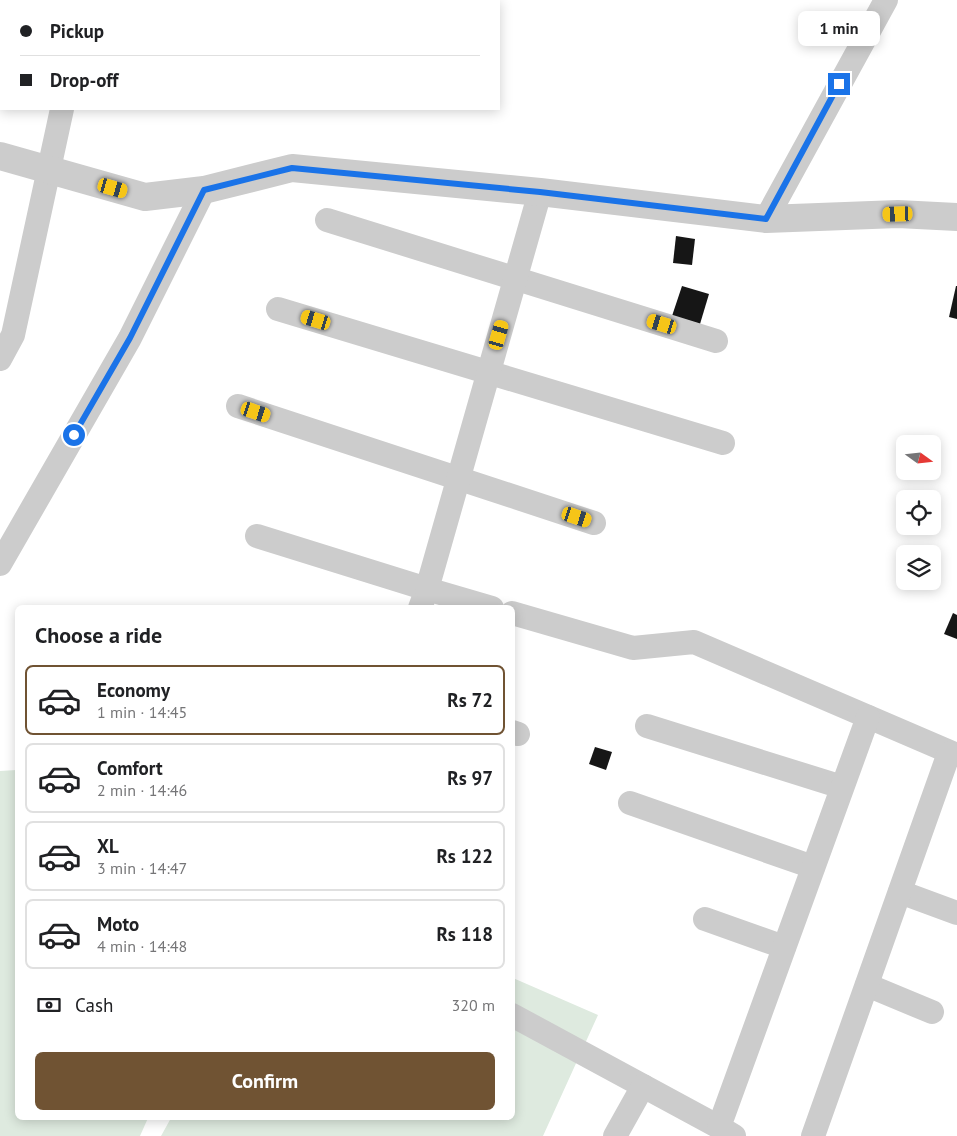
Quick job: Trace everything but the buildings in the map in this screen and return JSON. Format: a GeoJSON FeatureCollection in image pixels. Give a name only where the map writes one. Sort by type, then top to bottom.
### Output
{"type":"FeatureCollection","features":[{"type":"Feature","properties":{"kind":"street"},"geometry":{"type":"LineString","coordinates":[[766,219],[886,0]]}},
{"type":"Feature","properties":{"kind":"street"},"geometry":{"type":"LineString","coordinates":[[0,359],[13,335],[62,110]]}},
{"type":"Feature","properties":{"kind":"street"},"geometry":{"type":"LineString","coordinates":[[0,156],[146,197],[204,190],[292,168],[540,192],[766,219],[898,214],[957,218]]}},
{"type":"Feature","properties":{"kind":"street"},"geometry":{"type":"LineString","coordinates":[[0,564],[130,338],[204,190]]}},
{"type":"Feature","properties":{"kind":"street"},"geometry":{"type":"LineString","coordinates":[[424,598],[540,192]]}},
{"type":"Feature","properties":{"kind":"street"},"geometry":{"type":"LineString","coordinates":[[328,220],[716,341]]}},
{"type":"Feature","properties":{"kind":"street"},"geometry":{"type":"LineString","coordinates":[[278,308],[723,443]]}},
{"type":"Feature","properties":{"kind":"street"},"geometry":{"type":"LineString","coordinates":[[238,406],[594,523]]}},
{"type":"Feature","properties":{"kind":"street"},"geometry":{"type":"LineString","coordinates":[[257,536],[424,598],[472,605]]}},
{"type":"Feature","properties":{"kind":"street"},"geometry":{"type":"LineString","coordinates":[[515,615],[633,648],[694,642],[953,754],[900,892],[813,1136]]}},
{"type":"Feature","properties":{"kind":"street"},"geometry":{"type":"LineString","coordinates":[[515,1017],[726,1132],[784,947],[868,717]]}},
{"type":"Feature","properties":{"kind":"street"},"geometry":{"type":"LineString","coordinates":[[647,726],[842,787]]}},
{"type":"Feature","properties":{"kind":"street"},"geometry":{"type":"LineString","coordinates":[[630,803],[813,867]]}},
{"type":"Feature","properties":{"kind":"street"},"geometry":{"type":"LineString","coordinates":[[900,892],[957,913]]}},
{"type":"Feature","properties":{"kind":"street"},"geometry":{"type":"LineString","coordinates":[[705,919],[784,947]]}},
{"type":"Feature","properties":{"kind":"street"},"geometry":{"type":"LineString","coordinates":[[866,985],[932,1012]]}},
{"type":"Feature","properties":{"kind":"street"},"geometry":{"type":"LineString","coordinates":[[615,1136],[644,1086]]}},
{"type":"Feature","properties":{"kind":"shaded area"},"geometry":{"type":"Polygon","coordinates":[[[15,770],[15,1120],[147,1120],[140,1136],[0,1136],[0,771],[15,770]]]}},
{"type":"Feature","properties":{"kind":"shaded area"},"geometry":{"type":"Polygon","coordinates":[[[515,979],[598,1015],[543,1136],[161,1136],[170,1120],[515,1120],[515,979]]]}},
{"type":"Feature","properties":{"kind":"route"},"geometry":{"type":"LineString","coordinates":[[74,435],[130,338],[204,190],[292,168],[540,192],[766,219],[839,84]]}}]}
